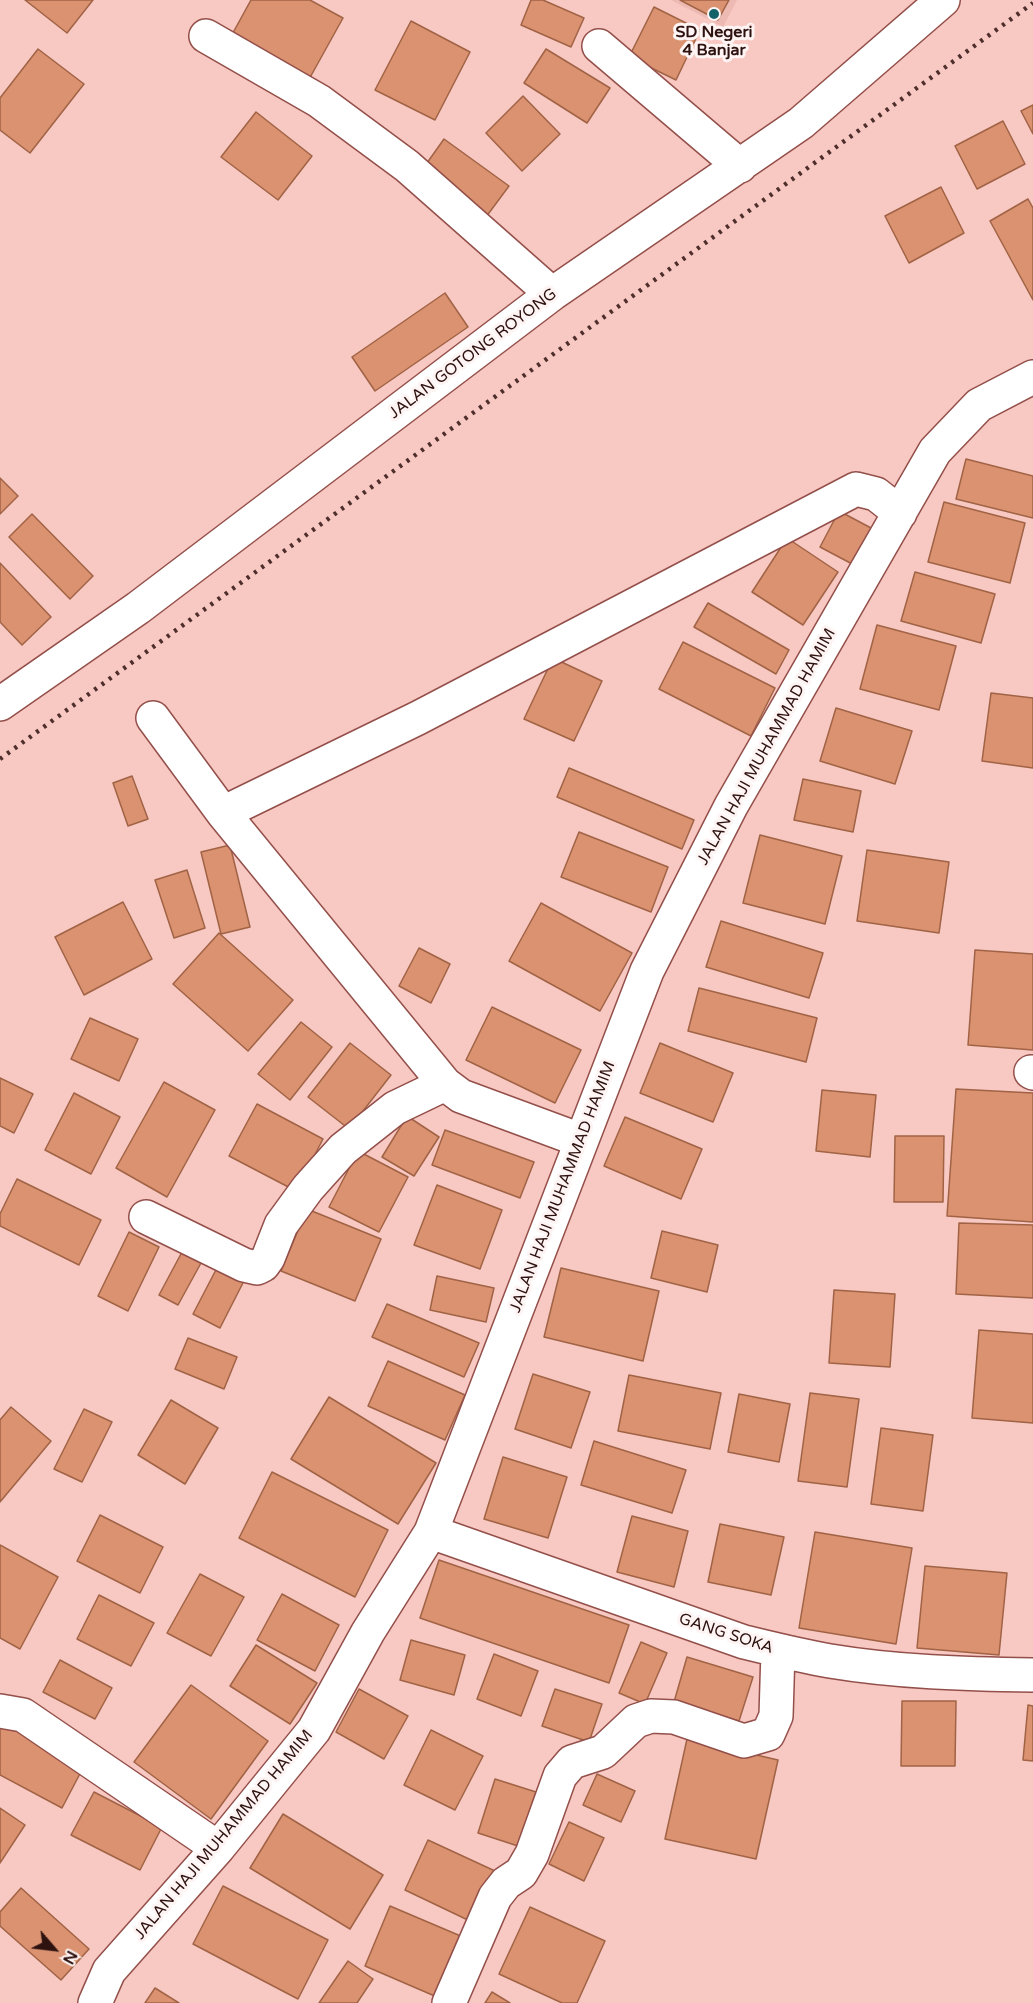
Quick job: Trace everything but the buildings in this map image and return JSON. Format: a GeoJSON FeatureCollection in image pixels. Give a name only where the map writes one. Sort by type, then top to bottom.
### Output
{"type":"FeatureCollection","features":[{"type":"Feature","properties":{"kind":"street","name":"JALAN GOTONG ROYONG"},"geometry":{"type":"LineString","coordinates":[[0,704],[138,608],[552,294],[801,123],[944,0]]}},
{"type":"Feature","properties":{"kind":"street"},"geometry":{"type":"LineString","coordinates":[[206,36],[319,101],[407,166],[552,294]]}},
{"type":"Feature","properties":{"kind":"street"},"geometry":{"type":"LineString","coordinates":[[599,46],[740,166]]}},
{"type":"Feature","properties":{"kind":"street","name":"JALAN HAJI MUHAMMAD HAMIM"},"geometry":{"type":"LineString","coordinates":[[95,2003],[109,1971],[218,1848],[314,1730],[368,1632],[431,1532],[647,970],[731,806],[935,451],[979,405],[1033,377]]}},
{"type":"Feature","properties":{"kind":"street"},"geometry":{"type":"LineString","coordinates":[[223,813],[418,718],[856,489],[876,494],[900,513]]}},
{"type":"Feature","properties":{"kind":"street"},"geometry":{"type":"LineString","coordinates":[[153,718],[223,813],[445,1084],[461,1096],[580,1140]]}},
{"type":"Feature","properties":{"kind":"street"},"geometry":{"type":"LineString","coordinates":[[146,1217],[244,1265],[257,1268],[263,1265],[268,1257],[281,1225],[308,1188],[343,1149],[395,1108],[445,1084]]}},
{"type":"Feature","properties":{"kind":"street","name":"GANG SOKA"},"geometry":{"type":"LineString","coordinates":[[431,1532],[744,1642],[778,1651],[832,1662],[949,1674],[1033,1675]]}},
{"type":"Feature","properties":{"kind":"street"},"geometry":{"type":"LineString","coordinates":[[449,2003],[495,1897],[506,1883],[521,1873],[532,1854],[560,1776],[572,1762],[603,1752],[636,1721],[651,1716],[674,1718],[744,1741],[768,1734],[776,1716],[778,1651]]}},
{"type":"Feature","properties":{"kind":"street"},"geometry":{"type":"LineString","coordinates":[[0,1711],[23,1715],[218,1848]]}},
{"type":"Feature","properties":{"kind":"shaded area","name":"SD Negeri 4 Banjar"},"geometry":{"type":"Polygon","coordinates":[[[671,0],[737,0],[723,27],[671,0]]]}},
{"type":"Feature","properties":{"kind":"railway"},"geometry":{"type":"LineString","coordinates":[[0,759],[1033,3]]}},
{"type":"Feature","properties":{"kind":"place","name":"SD Negeri 4 Banjar"},"geometry":{"type":"Point","coordinates":[714,14]}}]}
